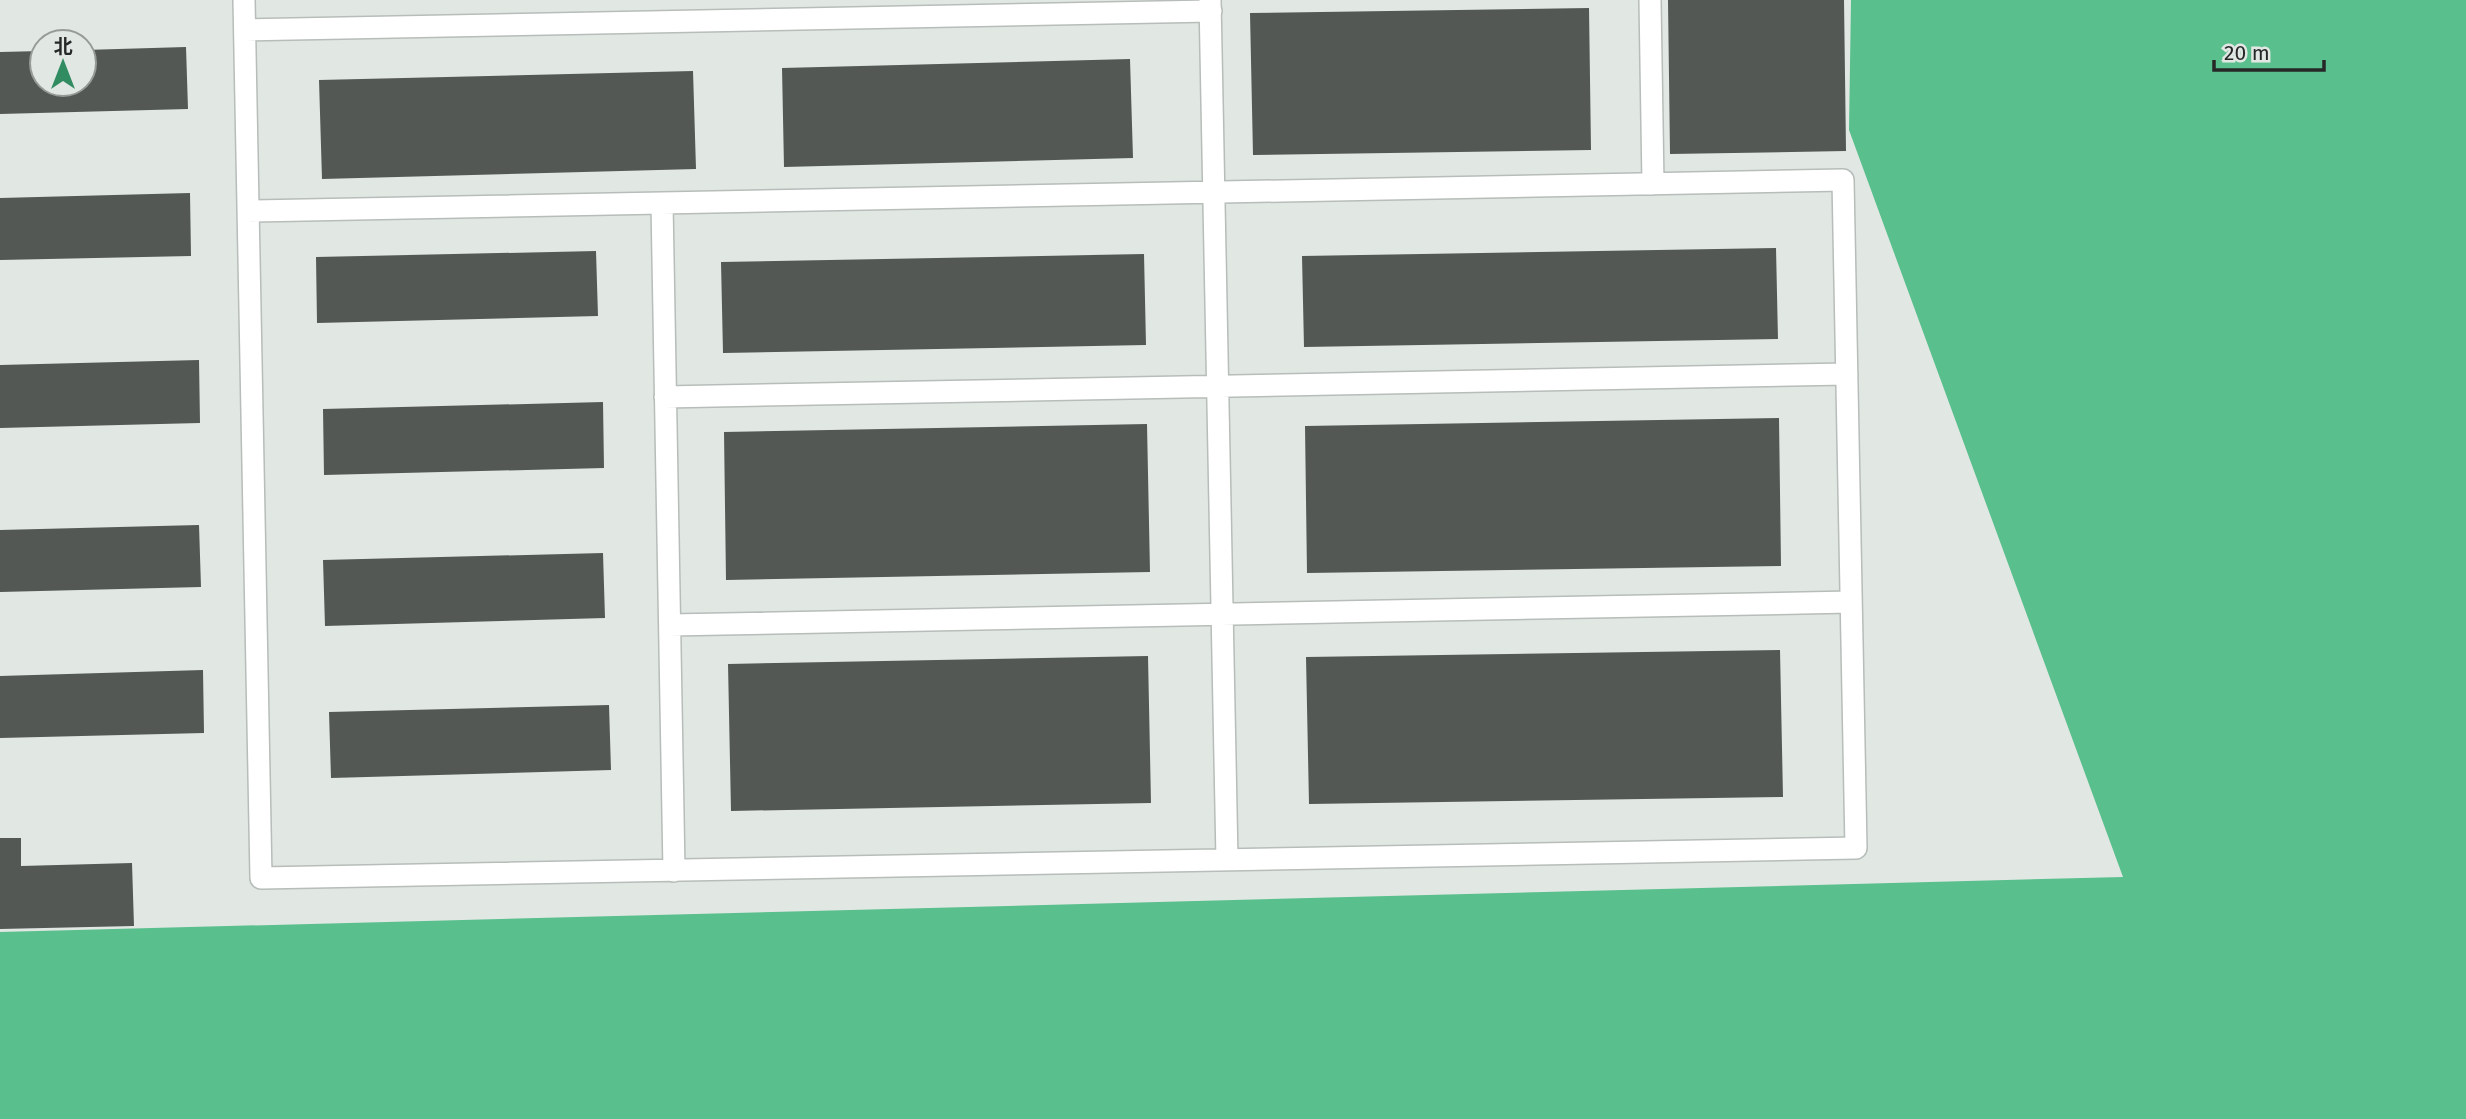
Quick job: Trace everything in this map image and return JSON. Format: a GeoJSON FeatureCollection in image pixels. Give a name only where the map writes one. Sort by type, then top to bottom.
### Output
{"type":"FeatureCollection","features":[{"type":"Feature","properties":{"kind":"lane"},"geometry":{"type":"LineString","coordinates":[[244,0],[245,30],[248,211],[261,878],[1856,848],[1843,180],[248,211]]}},
{"type":"Feature","properties":{"kind":"lane"},"geometry":{"type":"LineString","coordinates":[[1650,0],[1653,184]]}},
{"type":"Feature","properties":{"kind":"lane"},"geometry":{"type":"LineString","coordinates":[[245,30],[942,8],[1210,6],[1227,860]]}},
{"type":"Feature","properties":{"kind":"lane"},"geometry":{"type":"LineString","coordinates":[[662,203],[674,871]]}},
{"type":"Feature","properties":{"kind":"lane"},"geometry":{"type":"LineString","coordinates":[[665,397],[1847,374]]}},
{"type":"Feature","properties":{"kind":"lane"},"geometry":{"type":"LineString","coordinates":[[670,625],[1851,602]]}},
{"type":"Feature","properties":{"kind":"green space"},"geometry":{"type":"Polygon","coordinates":[[[1851,0],[2466,0],[2466,1119],[0,1119],[0,932],[2123,877],[1849,130],[1851,0]]]}},
{"type":"Feature","properties":{"kind":"building"},"geometry":{"type":"Polygon","coordinates":[[[1668,0],[1844,0],[1846,151],[1670,154],[1668,0]]]}},
{"type":"Feature","properties":{"kind":"building"},"geometry":{"type":"Polygon","coordinates":[[[1589,8],[1591,150],[1253,155],[1250,13],[1589,8]]]}},
{"type":"Feature","properties":{"kind":"building"},"geometry":{"type":"Polygon","coordinates":[[[186,47],[188,109],[0,114],[0,52],[28,51],[28,98],[98,98],[98,50],[186,47]]]}},
{"type":"Feature","properties":{"kind":"building"},"geometry":{"type":"Polygon","coordinates":[[[1130,59],[1133,158],[784,167],[782,68],[1130,59]]]}},
{"type":"Feature","properties":{"kind":"building"},"geometry":{"type":"Polygon","coordinates":[[[693,71],[696,169],[322,179],[319,80],[693,71]]]}},
{"type":"Feature","properties":{"kind":"building"},"geometry":{"type":"Polygon","coordinates":[[[190,193],[191,256],[0,260],[0,198],[190,193]]]}},
{"type":"Feature","properties":{"kind":"building"},"geometry":{"type":"Polygon","coordinates":[[[1776,248],[1778,339],[1304,347],[1302,256],[1776,248]]]}},
{"type":"Feature","properties":{"kind":"building"},"geometry":{"type":"Polygon","coordinates":[[[596,251],[598,316],[317,323],[316,257],[596,251]]]}},
{"type":"Feature","properties":{"kind":"building"},"geometry":{"type":"Polygon","coordinates":[[[1144,254],[1146,345],[723,353],[721,262],[1144,254]]]}},
{"type":"Feature","properties":{"kind":"building"},"geometry":{"type":"Polygon","coordinates":[[[199,360],[200,423],[0,428],[0,365],[199,360]]]}},
{"type":"Feature","properties":{"kind":"building"},"geometry":{"type":"Polygon","coordinates":[[[603,402],[604,468],[324,475],[323,409],[603,402]]]}},
{"type":"Feature","properties":{"kind":"building"},"geometry":{"type":"Polygon","coordinates":[[[1779,418],[1781,566],[1307,573],[1305,426],[1779,418]]]}},
{"type":"Feature","properties":{"kind":"building"},"geometry":{"type":"Polygon","coordinates":[[[1147,424],[1150,572],[726,580],[724,432],[1147,424]]]}},
{"type":"Feature","properties":{"kind":"building"},"geometry":{"type":"Polygon","coordinates":[[[199,525],[201,587],[0,592],[0,530],[199,525]]]}},
{"type":"Feature","properties":{"kind":"building"},"geometry":{"type":"Polygon","coordinates":[[[603,553],[605,618],[325,626],[323,560],[603,553]]]}},
{"type":"Feature","properties":{"kind":"building"},"geometry":{"type":"Polygon","coordinates":[[[1780,650],[1783,797],[1309,804],[1306,657],[1780,650]]]}},
{"type":"Feature","properties":{"kind":"building"},"geometry":{"type":"Polygon","coordinates":[[[1148,656],[1151,803],[731,811],[728,664],[1148,656]]]}},
{"type":"Feature","properties":{"kind":"building"},"geometry":{"type":"Polygon","coordinates":[[[203,670],[204,733],[0,738],[0,676],[203,670]]]}},
{"type":"Feature","properties":{"kind":"building"},"geometry":{"type":"Polygon","coordinates":[[[609,705],[611,770],[331,778],[329,712],[609,705]]]}},
{"type":"Feature","properties":{"kind":"building"},"geometry":{"type":"Polygon","coordinates":[[[0,838],[21,838],[21,866],[132,863],[134,926],[0,929],[0,838]]]}}]}
